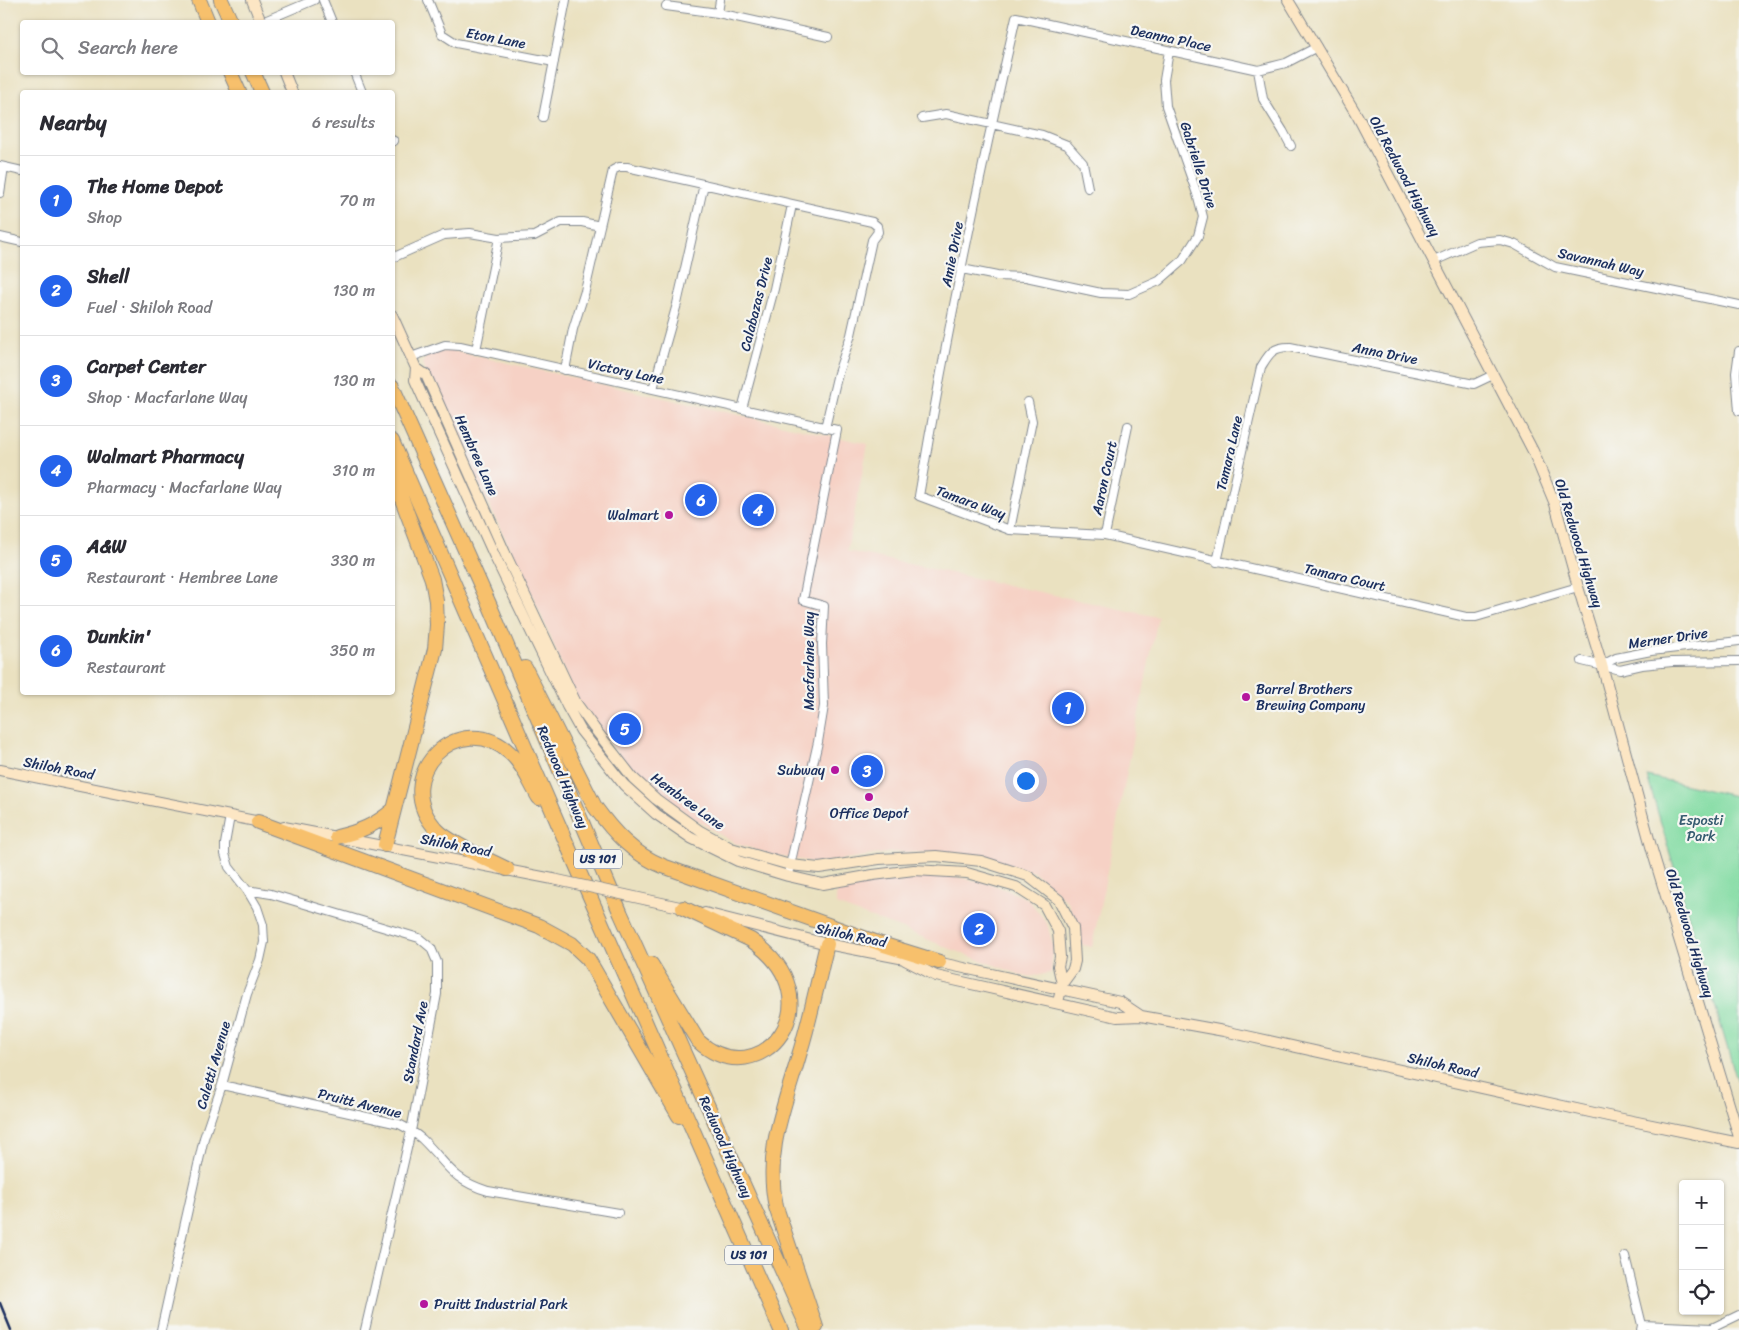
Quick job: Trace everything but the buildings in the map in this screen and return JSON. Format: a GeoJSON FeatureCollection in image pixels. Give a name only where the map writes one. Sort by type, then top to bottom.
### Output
{"type":"FeatureCollection","features":[{"type":"Feature","properties":{"kind":"highway"},"geometry":{"type":"LineString","coordinates":[[198,0],[207,20]]}},
{"type":"Feature","properties":{"kind":"highway"},"geometry":{"type":"LineString","coordinates":[[221,0],[230,20]]}},
{"type":"Feature","properties":{"kind":"highway"},"geometry":{"type":"LineString","coordinates":[[231,75],[238,90]]}},
{"type":"Feature","properties":{"kind":"highway"},"geometry":{"type":"LineString","coordinates":[[254,75],[261,90]]}},
{"type":"Feature","properties":{"kind":"highway","name":"Redwood Highway"},"geometry":{"type":"LineString","coordinates":[[395,393],[490,606],[621,914],[808,1330]]}},
{"type":"Feature","properties":{"kind":"highway","name":"Redwood Highway"},"geometry":{"type":"LineString","coordinates":[[395,448],[781,1330]]}},
{"type":"Feature","properties":{"kind":"highway"},"geometry":{"type":"LineString","coordinates":[[385,845],[435,649],[437,625],[436,601],[432,579],[395,481]]}},
{"type":"Feature","properties":{"kind":"highway"},"geometry":{"type":"LineString","coordinates":[[490,606],[538,692],[595,808],[609,828],[626,845],[649,860],[663,866],[881,944],[939,962]]}},
{"type":"Feature","properties":{"kind":"highway"},"geometry":{"type":"LineString","coordinates":[[507,869],[439,833],[424,813],[420,792],[426,768],[439,750],[456,740],[466,738],[484,740],[493,742],[509,751],[521,766],[573,858]]}},
{"type":"Feature","properties":{"kind":"highway"},"geometry":{"type":"LineString","coordinates":[[337,837],[363,830],[381,820],[393,810]]}},
{"type":"Feature","properties":{"kind":"highway"},"geometry":{"type":"LineString","coordinates":[[258,822],[539,926],[572,944],[588,959],[713,1174]]}},
{"type":"Feature","properties":{"kind":"highway"},"geometry":{"type":"LineString","coordinates":[[621,914],[698,1041],[718,1055],[742,1058],[761,1052],[779,1037],[789,1018],[791,994],[781,970],[769,954],[751,940],[683,908]]}},
{"type":"Feature","properties":{"kind":"highway"},"geometry":{"type":"LineString","coordinates":[[817,1330],[776,1208],[772,1170],[776,1134],[801,1050],[827,944]]}},
{"type":"Feature","properties":{"kind":"main road"},"geometry":{"type":"LineString","coordinates":[[252,0],[261,20]]}},
{"type":"Feature","properties":{"kind":"main road","name":"Old Redwood Highway"},"geometry":{"type":"LineString","coordinates":[[1288,0],[1358,117],[1533,451],[1550,490],[1602,665],[1649,841],[1739,1137]]}},
{"type":"Feature","properties":{"kind":"main road"},"geometry":{"type":"LineString","coordinates":[[285,75],[291,90]]}},
{"type":"Feature","properties":{"kind":"main road","name":"Hembree Lane"},"geometry":{"type":"LineString","coordinates":[[395,322],[416,368],[415,380],[419,389],[566,706],[581,731],[624,786],[656,814],[691,838],[738,861],[788,876],[823,884],[914,870],[967,873],[1016,888],[1044,905],[1058,931],[1060,957],[1058,966],[1061,987],[1058,1003]]}},
{"type":"Feature","properties":{"kind":"main road","name":"Hembree Lane"},"geometry":{"type":"LineString","coordinates":[[416,368],[426,375],[505,553],[576,703],[633,778],[656,798],[700,830],[731,848],[790,865],[820,868],[879,858],[936,856],[981,861],[1028,876],[1059,900],[1073,928],[1075,961],[1073,969],[1061,987]]}},
{"type":"Feature","properties":{"kind":"main road","name":"Shiloh Road"},"geometry":{"type":"LineString","coordinates":[[0,770],[258,822],[507,869],[683,908],[827,944],[905,960],[939,962],[1061,987],[1120,1002],[1141,1016]]}},
{"type":"Feature","properties":{"kind":"main road"},"geometry":{"type":"LineString","coordinates":[[873,875],[878,868],[884,865],[922,863],[936,856]]}},
{"type":"Feature","properties":{"kind":"main road","name":"Shiloh Road"},"geometry":{"type":"LineString","coordinates":[[905,960],[936,976],[1117,1018],[1141,1016],[1224,1031],[1739,1143]]}},
{"type":"Feature","properties":{"kind":"street"},"geometry":{"type":"LineString","coordinates":[[267,20],[314,0]]}},
{"type":"Feature","properties":{"kind":"street"},"geometry":{"type":"LineString","coordinates":[[323,0],[331,20]]}},
{"type":"Feature","properties":{"kind":"street","name":"Eton Lane"},"geometry":{"type":"LineString","coordinates":[[428,0],[442,34],[456,43],[554,62]]}},
{"type":"Feature","properties":{"kind":"street"},"geometry":{"type":"LineString","coordinates":[[543,117],[566,0]]}},
{"type":"Feature","properties":{"kind":"street"},"geometry":{"type":"LineString","coordinates":[[718,13],[720,0]]}},
{"type":"Feature","properties":{"kind":"street"},"geometry":{"type":"LineString","coordinates":[[666,6],[718,13],[828,38]]}},
{"type":"Feature","properties":{"kind":"street","name":"Deanna Place"},"geometry":{"type":"LineString","coordinates":[[1016,17],[1258,70],[1286,63],[1317,47]]}},
{"type":"Feature","properties":{"kind":"street","name":"Amie Drive"},"geometry":{"type":"LineString","coordinates":[[919,496],[936,393],[991,124],[1016,17]]}},
{"type":"Feature","properties":{"kind":"street","name":"Gabrielle Drive"},"geometry":{"type":"LineString","coordinates":[[962,269],[997,276],[1026,277],[1101,293],[1129,294],[1159,280],[1182,262],[1198,236],[1203,217],[1197,194],[1166,106],[1164,80],[1169,51]]}},
{"type":"Feature","properties":{"kind":"street"},"geometry":{"type":"LineString","coordinates":[[1258,70],[1263,99],[1290,146]]}},
{"type":"Feature","properties":{"kind":"street"},"geometry":{"type":"LineString","coordinates":[[355,75],[361,90]]}},
{"type":"Feature","properties":{"kind":"street"},"geometry":{"type":"LineString","coordinates":[[922,118],[946,114],[1042,135],[1066,145],[1083,163],[1088,188]]}},
{"type":"Feature","properties":{"kind":"street"},"geometry":{"type":"LineString","coordinates":[[0,192],[2,167],[20,171]]}},
{"type":"Feature","properties":{"kind":"street"},"geometry":{"type":"LineString","coordinates":[[565,370],[573,329],[585,291],[613,170],[619,167],[627,167],[792,205],[867,220],[877,226],[878,232],[872,240],[851,336],[838,374],[825,428]]}},
{"type":"Feature","properties":{"kind":"street"},"geometry":{"type":"LineString","coordinates":[[652,389],[677,304],[704,184]]}},
{"type":"Feature","properties":{"kind":"street","name":"Calabazas Drive"},"geometry":{"type":"LineString","coordinates":[[742,410],[774,289],[792,205]]}},
{"type":"Feature","properties":{"kind":"street"},"geometry":{"type":"LineString","coordinates":[[395,257],[444,235],[470,233],[499,238],[534,236],[561,222],[582,222],[600,226]]}},
{"type":"Feature","properties":{"kind":"street"},"geometry":{"type":"LineString","coordinates":[[0,237],[20,242]]}},
{"type":"Feature","properties":{"kind":"street"},"geometry":{"type":"LineString","coordinates":[[476,350],[499,238]]}},
{"type":"Feature","properties":{"kind":"street","name":"Savannah Way"},"geometry":{"type":"LineString","coordinates":[[1434,261],[1478,242],[1500,240],[1514,244],[1555,267],[1739,305]]}},
{"type":"Feature","properties":{"kind":"street","name":"Victory Lane"},"geometry":{"type":"LineString","coordinates":[[411,357],[445,345],[460,346],[836,430]]}},
{"type":"Feature","properties":{"kind":"street","name":"Anna Drive"},"geometry":{"type":"LineString","coordinates":[[1271,352],[1281,347],[1290,347],[1474,384],[1493,375]]}},
{"type":"Feature","properties":{"kind":"street"},"geometry":{"type":"LineString","coordinates":[[1739,351],[1736,372],[1739,411]]}},
{"type":"Feature","properties":{"kind":"street","name":"Tamara Lane"},"geometry":{"type":"LineString","coordinates":[[1217,562],[1261,367],[1271,352]]}},
{"type":"Feature","properties":{"kind":"street"},"geometry":{"type":"LineString","coordinates":[[1010,530],[1032,421],[1028,402]]}},
{"type":"Feature","properties":{"kind":"street","name":"Aaron Court"},"geometry":{"type":"LineString","coordinates":[[1105,536],[1128,426]]}},
{"type":"Feature","properties":{"kind":"street","name":"Macfarlane Way"},"geometry":{"type":"LineString","coordinates":[[788,876],[818,742],[824,706],[822,644],[824,606],[803,600],[836,430]]}},
{"type":"Feature","properties":{"kind":"street","name":"Tamara Way"},"geometry":{"type":"LineString","coordinates":[[919,496],[1010,530],[1105,536]]}},
{"type":"Feature","properties":{"kind":"street","name":"Tamara Court"},"geometry":{"type":"LineString","coordinates":[[1105,536],[1466,618],[1476,617],[1578,587]]}},
{"type":"Feature","properties":{"kind":"street","name":"Merner Drive"},"geometry":{"type":"LineString","coordinates":[[1602,665],[1616,658],[1651,651],[1739,641]]}},
{"type":"Feature","properties":{"kind":"street","name":"Merner Drive"},"geometry":{"type":"LineString","coordinates":[[1582,661],[1620,670],[1642,665],[1672,662],[1739,661]]}},
{"type":"Feature","properties":{"kind":"street","name":"Caletti Avenue"},"geometry":{"type":"LineString","coordinates":[[161,1330],[204,1138],[222,1085],[247,994],[260,960],[264,942],[263,925],[256,907],[247,890],[229,868],[225,854],[224,844],[230,816]]}},
{"type":"Feature","properties":{"kind":"street","name":"Standard Ave"},"geometry":{"type":"LineString","coordinates":[[247,890],[271,894],[419,938],[431,948],[437,962],[437,994],[411,1131],[365,1330]]}},
{"type":"Feature","properties":{"kind":"street","name":"Pruitt Avenue"},"geometry":{"type":"LineString","coordinates":[[222,1085],[399,1124],[422,1139],[450,1171],[472,1186],[488,1191],[618,1214]]}},
{"type":"Feature","properties":{"kind":"street"},"geometry":{"type":"LineString","coordinates":[[1625,1256],[1642,1327],[1712,1328],[1739,1315]]}},
{"type":"Feature","properties":{"kind":"shaded area"},"geometry":{"type":"Polygon","coordinates":[[[450,350],[868,444],[847,551],[1158,617],[1092,947],[1078,944],[1069,903],[1034,872],[959,853],[893,852],[818,863],[772,855],[734,843],[690,816],[647,785],[621,758],[574,694],[529,586],[461,449],[422,364],[427,354],[450,350]]]}},
{"type":"Feature","properties":{"kind":"shaded area"},"geometry":{"type":"Polygon","coordinates":[[[895,876],[950,876],[992,884],[1028,899],[1047,923],[1053,946],[1051,973],[1027,977],[836,905],[836,886],[895,876]]]}},
{"type":"Feature","properties":{"kind":"green space","name":"Esposti Park"},"geometry":{"type":"Polygon","coordinates":[[[1647,776],[1739,797],[1739,1087],[1647,776]]]}},
{"type":"Feature","properties":{"kind":"railway"},"geometry":{"type":"LineString","coordinates":[[0,1303],[11,1330]]}},
{"type":"Feature","properties":{"kind":"place","name":"Dunkin'"},"geometry":{"type":"Point","coordinates":[701,500]}},
{"type":"Feature","properties":{"kind":"place","name":"Walmart Pharmacy"},"geometry":{"type":"Point","coordinates":[758,510]}},
{"type":"Feature","properties":{"kind":"place","name":"Walmart"},"geometry":{"type":"Point","coordinates":[669,515]}},
{"type":"Feature","properties":{"kind":"place","name":"Barrel Brothers Brewing Company"},"geometry":{"type":"Point","coordinates":[1246,697]}},
{"type":"Feature","properties":{"kind":"place","name":"The Home Depot"},"geometry":{"type":"Point","coordinates":[1068,708]}},
{"type":"Feature","properties":{"kind":"place","name":"A&W"},"geometry":{"type":"Point","coordinates":[625,729]}},
{"type":"Feature","properties":{"kind":"place","name":"Subway"},"geometry":{"type":"Point","coordinates":[835,770]}},
{"type":"Feature","properties":{"kind":"place","name":"Carpet Center"},"geometry":{"type":"Point","coordinates":[867,771]}},
{"type":"Feature","properties":{"kind":"place","name":"Office Depot"},"geometry":{"type":"Point","coordinates":[869,797]}},
{"type":"Feature","properties":{"kind":"place","name":"Shell"},"geometry":{"type":"Point","coordinates":[979,929]}},
{"type":"Feature","properties":{"kind":"place","name":"Pruitt Industrial Park"},"geometry":{"type":"Point","coordinates":[424,1304]}}]}
